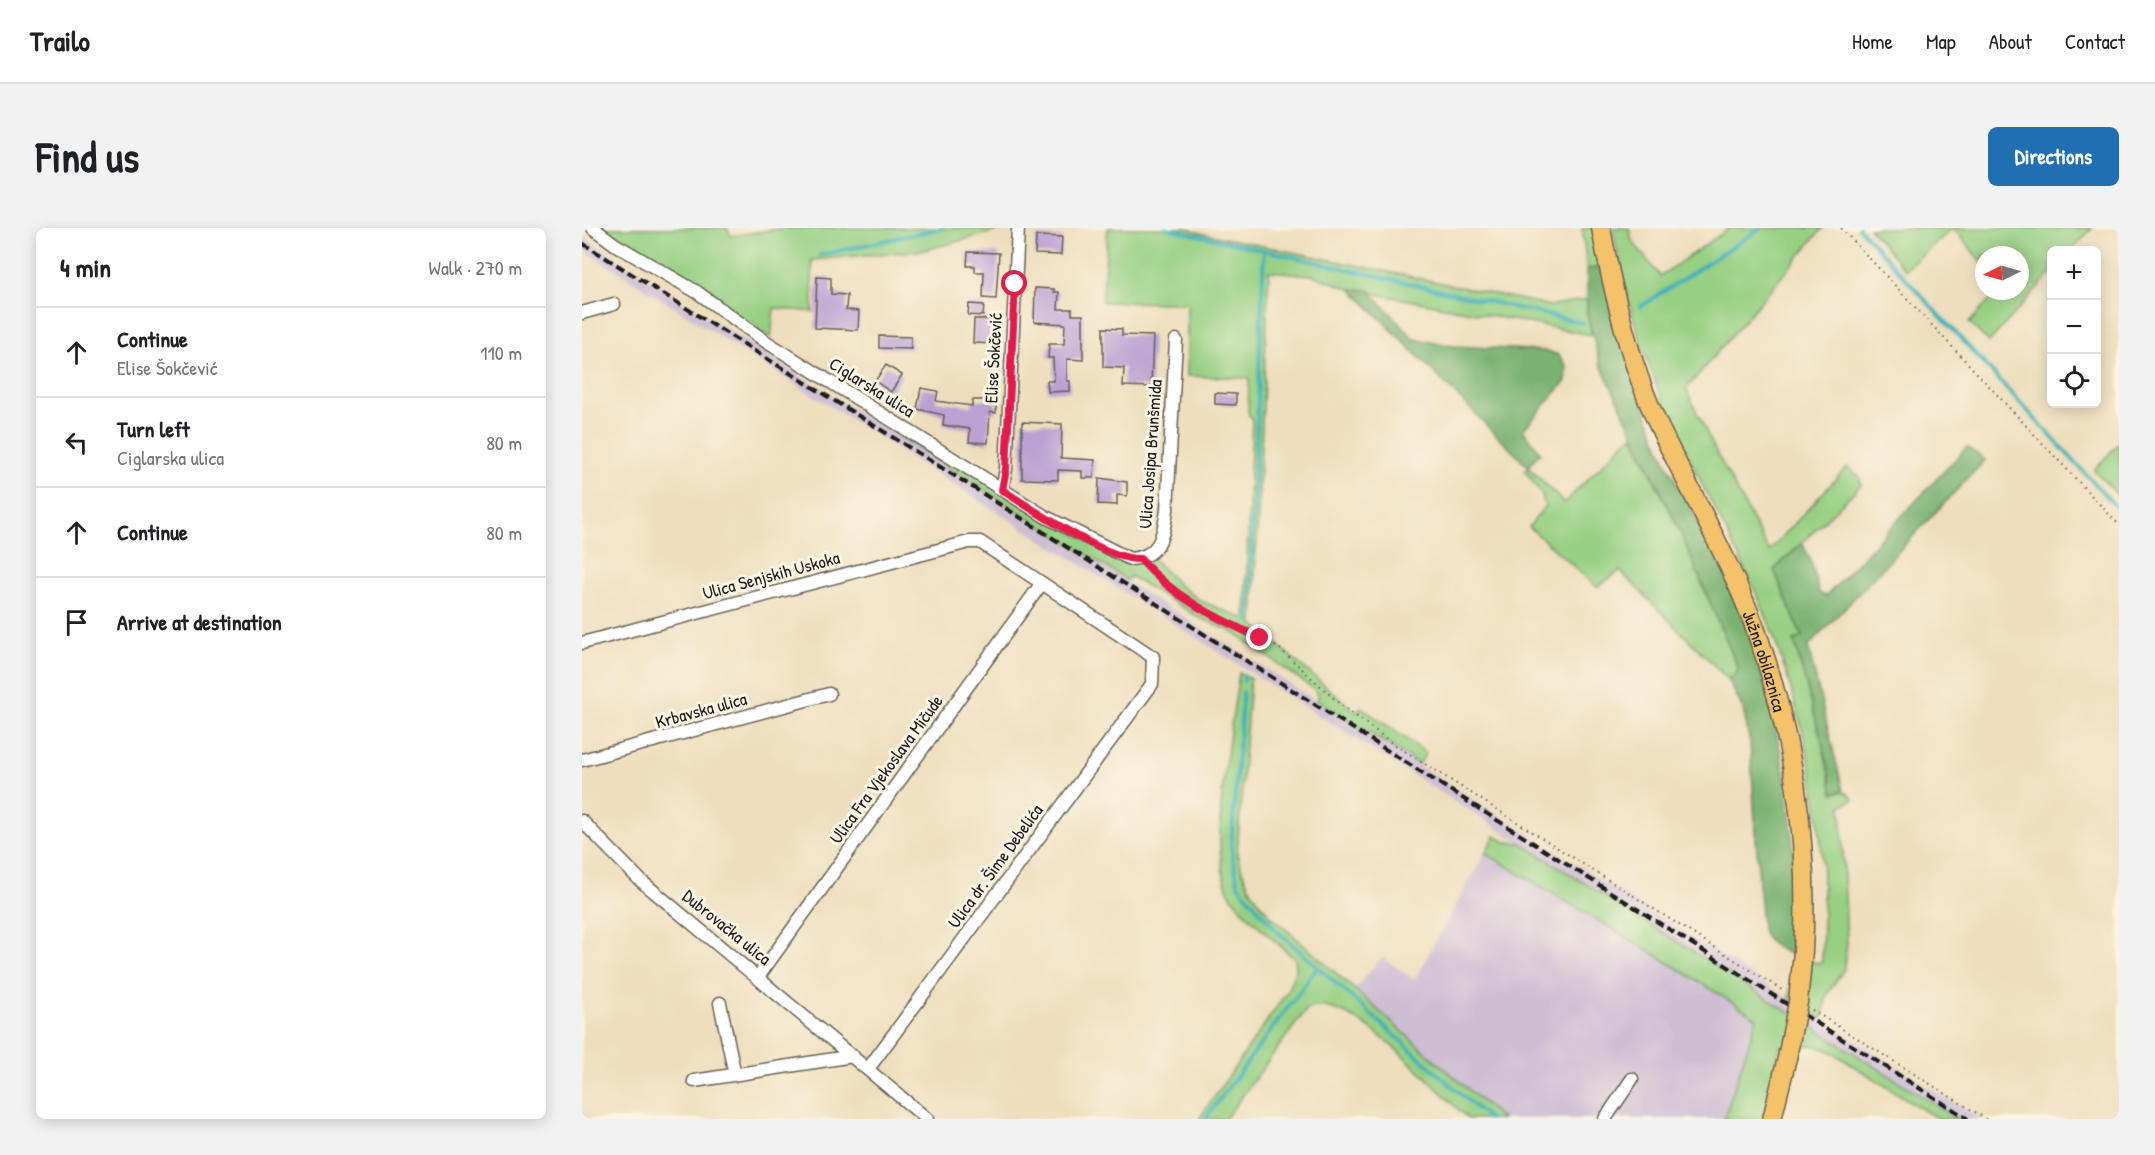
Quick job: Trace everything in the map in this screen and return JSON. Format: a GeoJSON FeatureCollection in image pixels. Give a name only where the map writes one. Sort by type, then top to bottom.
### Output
{"type":"FeatureCollection","features":[{"type":"Feature","properties":{"kind":"main road","name":"Južna obilaznica"},"geometry":{"type":"LineString","coordinates":[[1601,228],[1614,291],[1644,391],[1754,625],[1773,682],[1786,738],[1801,830],[1805,918],[1798,1002],[1772,1119]]}},
{"type":"Feature","properties":{"kind":"street","name":"Ciglarska ulica"},"geometry":{"type":"LineString","coordinates":[[593,228],[616,245],[697,292],[765,341],[1002,490],[1110,551],[1130,559],[1140,559]]}},
{"type":"Feature","properties":{"kind":"street","name":"Elise Šokčević"},"geometry":{"type":"LineString","coordinates":[[1002,490],[1006,469],[1018,228]]}},
{"type":"Feature","properties":{"kind":"street"},"geometry":{"type":"LineString","coordinates":[[582,313],[614,304]]}},
{"type":"Feature","properties":{"kind":"street","name":"Ulica Josipa Brunšmida"},"geometry":{"type":"LineString","coordinates":[[1140,559],[1153,553],[1164,534],[1176,340]]}},
{"type":"Feature","properties":{"kind":"street","name":"Ulica Senjskih Uskoka"},"geometry":{"type":"LineString","coordinates":[[582,643],[969,542],[980,542],[1042,583]]}},
{"type":"Feature","properties":{"kind":"street","name":"Ulica dr. Šime Debelića"},"geometry":{"type":"LineString","coordinates":[[868,1069],[1152,684],[1152,657],[1042,583]]}},
{"type":"Feature","properties":{"kind":"street","name":"Ulica Fra Vjekoslava Mičude"},"geometry":{"type":"LineString","coordinates":[[758,977],[1042,583]]}},
{"type":"Feature","properties":{"kind":"street","name":"Krbavska ulica"},"geometry":{"type":"LineString","coordinates":[[582,760],[829,694]]}},
{"type":"Feature","properties":{"kind":"street","name":"Dubrovačka ulica"},"geometry":{"type":"LineString","coordinates":[[582,821],[640,880],[927,1119]]}},
{"type":"Feature","properties":{"kind":"street"},"geometry":{"type":"LineString","coordinates":[[720,1003],[735,1075]]}},
{"type":"Feature","properties":{"kind":"street"},"geometry":{"type":"LineString","coordinates":[[694,1082],[853,1056]]}},
{"type":"Feature","properties":{"kind":"street"},"geometry":{"type":"LineString","coordinates":[[1605,1119],[1632,1079]]}},
{"type":"Feature","properties":{"kind":"path"},"geometry":{"type":"LineString","coordinates":[[1841,228],[2119,525]]}},
{"type":"Feature","properties":{"kind":"path"},"geometry":{"type":"LineString","coordinates":[[1140,559],[1166,586],[1201,611],[1278,647],[1340,704],[1392,742],[1786,993]]}},
{"type":"Feature","properties":{"kind":"path"},"geometry":{"type":"LineString","coordinates":[[1806,1005],[1986,1119]]}},
{"type":"Feature","properties":{"kind":"shaded area"},"geometry":{"type":"Polygon","coordinates":[[[582,236],[1980,1119],[1958,1119],[1898,1082],[582,249],[582,236]]]}},
{"type":"Feature","properties":{"kind":"shaded area"},"geometry":{"type":"Polygon","coordinates":[[[1485,853],[1653,953],[1757,1019],[1724,1119],[1502,1119],[1355,989],[1382,957],[1414,980],[1485,853]]]}},
{"type":"Feature","properties":{"kind":"green space"},"geometry":{"type":"Polygon","coordinates":[[[600,228],[727,228],[731,236],[784,228],[1008,228],[925,250],[812,260],[813,312],[774,308],[771,338],[600,228]]]}},
{"type":"Feature","properties":{"kind":"green space"},"geometry":{"type":"Polygon","coordinates":[[[1108,228],[1188,228],[1201,233],[1551,306],[1587,299],[1587,314],[1592,335],[1351,289],[1312,275],[1269,271],[1253,624],[1357,713],[1361,707],[1426,753],[1419,764],[1317,700],[1319,696],[1315,690],[1231,631],[1202,619],[1130,576],[1127,580],[899,436],[902,430],[1099,548],[1152,558],[1179,585],[1201,601],[1242,618],[1245,616],[1252,420],[1248,413],[1249,378],[1187,376],[1187,303],[1102,302],[1108,228]]]}},
{"type":"Feature","properties":{"kind":"green space"},"geometry":{"type":"Polygon","coordinates":[[[1582,228],[1596,228],[1602,268],[1587,269],[1582,228]]]}},
{"type":"Feature","properties":{"kind":"green space"},"geometry":{"type":"Polygon","coordinates":[[[1613,228],[1629,228],[1632,241],[1660,276],[1730,228],[1823,228],[1686,389],[1714,448],[1769,551],[1847,467],[1860,477],[1861,485],[1774,570],[1802,637],[1794,641],[1822,742],[1833,793],[1845,792],[1853,800],[1841,806],[1847,944],[1844,969],[1827,995],[1822,1019],[1789,998],[1793,955],[1819,964],[1822,962],[1822,851],[1817,806],[1800,721],[1784,665],[1764,611],[1740,558],[1700,481],[1655,381],[1627,295],[1613,228]]]}},
{"type":"Feature","properties":{"kind":"green space"},"geometry":{"type":"Polygon","coordinates":[[[1869,228],[1953,228],[1905,270],[1869,228]]]}},
{"type":"Feature","properties":{"kind":"green space"},"geometry":{"type":"Polygon","coordinates":[[[1953,228],[2092,228],[2076,246],[2047,246],[2047,277],[2029,297],[2029,246],[1975,246],[1975,254],[1953,228]]]}},
{"type":"Feature","properties":{"kind":"green space"},"geometry":{"type":"Polygon","coordinates":[[[1602,268],[1657,441],[1719,562],[1739,609],[1770,705],[1789,804],[1795,904],[1793,955],[1770,943],[1762,929],[1750,742],[1743,709],[1728,679],[1735,676],[1738,668],[1681,534],[1600,363],[1587,314],[1587,269],[1602,268]]]}},
{"type":"Feature","properties":{"kind":"green space"},"geometry":{"type":"Polygon","coordinates":[[[1351,289],[1369,290],[1414,339],[1454,346],[1547,351],[1559,355],[1567,367],[1566,381],[1523,430],[1540,452],[1528,467],[1351,289]]]}},
{"type":"Feature","properties":{"kind":"green space"},"geometry":{"type":"Polygon","coordinates":[[[1990,300],[2027,300],[1989,342],[1969,323],[1990,300]]]}},
{"type":"Feature","properties":{"kind":"green space"},"geometry":{"type":"Polygon","coordinates":[[[1632,435],[1681,534],[1738,668],[1735,676],[1728,679],[1620,571],[1597,587],[1529,527],[1545,506],[1542,495],[1525,471],[1528,467],[1564,503],[1632,435]]]}},
{"type":"Feature","properties":{"kind":"green space"},"geometry":{"type":"Polygon","coordinates":[[[2119,443],[2119,497],[2094,470],[2119,443]]]}},
{"type":"Feature","properties":{"kind":"green space"},"geometry":{"type":"Polygon","coordinates":[[[1967,447],[1985,460],[1808,647],[1843,790],[1833,793],[1822,742],[1794,641],[1802,637],[1774,570],[1802,543],[1811,561],[1819,593],[1826,596],[1967,447]]]}},
{"type":"Feature","properties":{"kind":"green space"},"geometry":{"type":"Polygon","coordinates":[[[1239,673],[1250,679],[1237,853],[1250,887],[1271,916],[1502,1119],[1468,1119],[1392,1045],[1345,1013],[1324,1007],[1306,1010],[1225,1119],[1199,1119],[1287,992],[1296,969],[1295,959],[1251,919],[1236,902],[1230,894],[1223,874],[1220,819],[1239,673]]]}},
{"type":"Feature","properties":{"kind":"green space"},"geometry":{"type":"Polygon","coordinates":[[[1495,836],[1505,842],[1521,843],[1958,1119],[1938,1119],[1830,1051],[1814,1045],[1780,1046],[1764,1119],[1724,1119],[1757,1018],[1485,853],[1495,836]]]}},
{"type":"Feature","properties":{"kind":"building"},"geometry":{"type":"Polygon","coordinates":[[[1036,236],[1062,237],[1061,255],[1035,254],[1036,236]]]}},
{"type":"Feature","properties":{"kind":"building"},"geometry":{"type":"Polygon","coordinates":[[[968,252],[999,253],[996,299],[983,298],[984,272],[975,272],[975,266],[967,266],[968,252]]]}},
{"type":"Feature","properties":{"kind":"building"},"geometry":{"type":"Polygon","coordinates":[[[817,277],[831,278],[831,294],[847,295],[846,310],[859,311],[858,330],[815,328],[817,277]]]}},
{"type":"Feature","properties":{"kind":"building"},"geometry":{"type":"Polygon","coordinates":[[[1035,288],[1054,289],[1054,292],[1059,292],[1058,309],[1072,309],[1072,315],[1083,315],[1083,360],[1067,359],[1067,381],[1070,381],[1070,391],[1048,392],[1047,381],[1054,381],[1053,358],[1048,358],[1049,344],[1064,344],[1065,324],[1034,322],[1035,288]]]}},
{"type":"Feature","properties":{"kind":"building"},"geometry":{"type":"Polygon","coordinates":[[[969,304],[984,305],[983,316],[968,315],[969,304]]]}},
{"type":"Feature","properties":{"kind":"building"},"geometry":{"type":"Polygon","coordinates":[[[974,319],[990,319],[990,324],[997,324],[996,344],[973,343],[974,319]]]}},
{"type":"Feature","properties":{"kind":"building"},"geometry":{"type":"Polygon","coordinates":[[[1103,328],[1122,329],[1122,335],[1153,336],[1151,387],[1123,386],[1124,368],[1103,367],[1103,328]]]}},
{"type":"Feature","properties":{"kind":"building"},"geometry":{"type":"Polygon","coordinates":[[[879,336],[911,337],[911,349],[879,348],[879,336]]]}},
{"type":"Feature","properties":{"kind":"building"},"geometry":{"type":"Polygon","coordinates":[[[886,365],[902,375],[891,392],[875,381],[886,365]]]}},
{"type":"Feature","properties":{"kind":"building"},"geometry":{"type":"Polygon","coordinates":[[[921,388],[938,391],[936,401],[972,406],[972,400],[996,400],[996,413],[990,412],[988,443],[969,442],[970,429],[943,425],[944,415],[917,409],[921,388]]]}},
{"type":"Feature","properties":{"kind":"building"},"geometry":{"type":"Polygon","coordinates":[[[1215,393],[1236,394],[1236,405],[1215,404],[1215,393]]]}},
{"type":"Feature","properties":{"kind":"building"},"geometry":{"type":"Polygon","coordinates":[[[1022,422],[1062,424],[1061,458],[1095,460],[1094,478],[1082,478],[1082,471],[1058,470],[1058,480],[1022,479],[1022,422]]]}},
{"type":"Feature","properties":{"kind":"building"},"geometry":{"type":"Polygon","coordinates":[[[1099,478],[1127,482],[1127,496],[1117,495],[1117,505],[1098,504],[1099,478]]]}},
{"type":"Feature","properties":{"kind":"waterway"},"geometry":{"type":"LineString","coordinates":[[820,255],[943,228]]}},
{"type":"Feature","properties":{"kind":"waterway"},"geometry":{"type":"LineString","coordinates":[[1166,228],[1583,323]]}},
{"type":"Feature","properties":{"kind":"waterway"},"geometry":{"type":"LineString","coordinates":[[1640,307],[1761,228]]}},
{"type":"Feature","properties":{"kind":"waterway"},"geometry":{"type":"LineString","coordinates":[[1859,228],[2119,510]]}},
{"type":"Feature","properties":{"kind":"waterway"},"geometry":{"type":"LineString","coordinates":[[1249,621],[1264,251]]}},
{"type":"Feature","properties":{"kind":"waterway"},"geometry":{"type":"LineString","coordinates":[[1244,675],[1244,681]]}},
{"type":"Feature","properties":{"kind":"waterway"},"geometry":{"type":"LineString","coordinates":[[1243,692],[1231,848],[1238,885],[1276,930],[1489,1119]]}},
{"type":"Feature","properties":{"kind":"waterway"},"geometry":{"type":"LineString","coordinates":[[1205,1119],[1318,967]]}},
{"type":"Feature","properties":{"kind":"railway"},"geometry":{"type":"LineString","coordinates":[[582,243],[966,483],[1968,1119]]}},
{"type":"Feature","properties":{"kind":"route"},"geometry":{"type":"LineString","coordinates":[[1015,284],[1006,469],[1002,490],[1046,518],[1116,554],[1130,559],[1140,559],[1166,586],[1201,611],[1260,638]]}}]}
